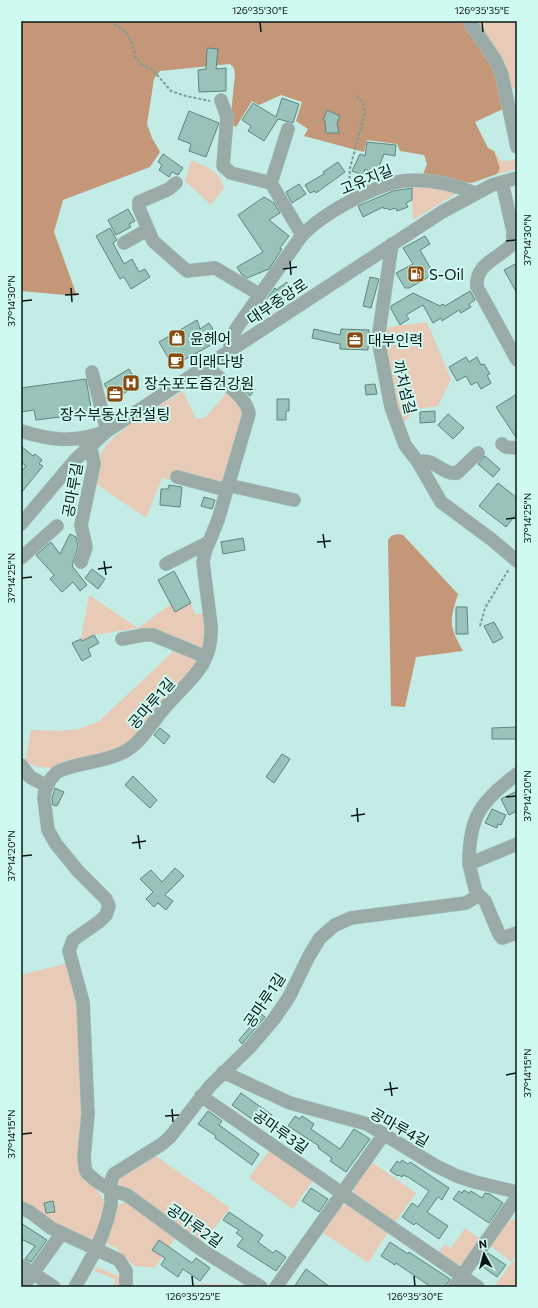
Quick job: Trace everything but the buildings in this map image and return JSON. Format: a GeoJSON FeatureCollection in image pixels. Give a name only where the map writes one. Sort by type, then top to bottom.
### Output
{"type":"FeatureCollection","features":[{"type":"Feature","properties":{"kind":"street"},"geometry":{"type":"LineString","coordinates":[[469,21],[496,62],[502,75],[517,147]]}},
{"type":"Feature","properties":{"kind":"street"},"geometry":{"type":"LineString","coordinates":[[223,104],[227,127],[223,166],[231,173],[271,183],[302,235]]}},
{"type":"Feature","properties":{"kind":"street"},"geometry":{"type":"LineString","coordinates":[[271,183],[288,129]]}},
{"type":"Feature","properties":{"kind":"street","name":"대부중앙로"},"geometry":{"type":"LineString","coordinates":[[21,432],[40,437],[71,440],[91,437],[107,431],[392,244],[474,193],[517,178]]}},
{"type":"Feature","properties":{"kind":"street","name":"고유지길"},"geometry":{"type":"LineString","coordinates":[[229,352],[232,336],[259,294],[302,235],[334,210],[372,191],[402,181],[435,182],[452,185],[474,193]]}},
{"type":"Feature","properties":{"kind":"street"},"geometry":{"type":"LineString","coordinates":[[502,182],[514,238],[510,247],[482,267],[476,279],[477,287],[517,360]]}},
{"type":"Feature","properties":{"kind":"street"},"geometry":{"type":"LineString","coordinates":[[176,183],[169,189],[139,202],[139,208],[147,230],[158,247],[187,271],[215,268],[259,294]]}},
{"type":"Feature","properties":{"kind":"street"},"geometry":{"type":"LineString","coordinates":[[124,243],[147,230]]}},
{"type":"Feature","properties":{"kind":"street","name":"까치섬길"},"geometry":{"type":"LineString","coordinates":[[392,244],[382,307],[378,347],[391,407],[405,445],[418,462],[441,502],[516,559]]}},
{"type":"Feature","properties":{"kind":"street","name":"공마루1길"},"geometry":{"type":"LineString","coordinates":[[46,786],[53,775],[62,770],[116,755],[131,747],[143,736],[164,708],[187,686],[206,657],[211,636],[203,562],[218,520],[226,487],[248,418],[248,410],[242,399],[207,366]]}},
{"type":"Feature","properties":{"kind":"street"},"geometry":{"type":"LineString","coordinates":[[92,372],[107,431]]}},
{"type":"Feature","properties":{"kind":"street","name":"공마루길"},"geometry":{"type":"LineString","coordinates":[[21,524],[76,459],[107,431]]}},
{"type":"Feature","properties":{"kind":"street"},"geometry":{"type":"LineString","coordinates":[[71,440],[78,451],[76,459]]}},
{"type":"Feature","properties":{"kind":"street","name":"공마루길"},"geometry":{"type":"LineString","coordinates":[[71,440],[85,443],[89,447],[94,464],[81,525],[86,547],[81,562]]}},
{"type":"Feature","properties":{"kind":"street"},"geometry":{"type":"LineString","coordinates":[[502,444],[506,447],[517,448]]}},
{"type":"Feature","properties":{"kind":"street"},"geometry":{"type":"LineString","coordinates":[[418,462],[431,461],[444,471],[457,473],[478,453]]}},
{"type":"Feature","properties":{"kind":"street"},"geometry":{"type":"LineString","coordinates":[[177,477],[294,500]]}},
{"type":"Feature","properties":{"kind":"street","name":"공마루길"},"geometry":{"type":"LineString","coordinates":[[21,558],[57,526]]}},
{"type":"Feature","properties":{"kind":"street"},"geometry":{"type":"LineString","coordinates":[[166,564],[209,542]]}},
{"type":"Feature","properties":{"kind":"street"},"geometry":{"type":"LineString","coordinates":[[122,639],[143,635],[153,635],[206,657]]}},
{"type":"Feature","properties":{"kind":"street"},"geometry":{"type":"LineString","coordinates":[[21,765],[30,777],[46,786],[44,798],[46,824],[51,837],[78,872],[106,899],[109,906],[106,914],[100,921],[73,940],[69,951],[83,1002],[88,1114],[84,1163],[91,1178],[111,1190]]}},
{"type":"Feature","properties":{"kind":"street"},"geometry":{"type":"LineString","coordinates":[[517,774],[483,803],[476,816],[472,831],[469,864],[476,892],[485,901],[502,938],[517,933]]}},
{"type":"Feature","properties":{"kind":"street"},"geometry":{"type":"LineString","coordinates":[[469,864],[517,844]]}},
{"type":"Feature","properties":{"kind":"street","name":"공마루1길"},"geometry":{"type":"LineString","coordinates":[[97,1249],[111,1204],[111,1178],[114,1174],[162,1144],[170,1137],[201,1096],[223,1072],[251,1046],[274,1019],[288,997],[314,946],[327,930],[343,920],[361,916],[466,903],[479,895]]}},
{"type":"Feature","properties":{"kind":"street","name":"공마루4길"},"geometry":{"type":"LineString","coordinates":[[223,1072],[290,1103],[367,1124],[436,1166],[457,1176],[517,1192]]}},
{"type":"Feature","properties":{"kind":"street","name":"공마루3길"},"geometry":{"type":"LineString","coordinates":[[201,1096],[478,1287]]}},
{"type":"Feature","properties":{"kind":"street"},"geometry":{"type":"LineString","coordinates":[[276,1287],[384,1134]]}},
{"type":"Feature","properties":{"kind":"street","name":"공마루2길"},"geometry":{"type":"LineString","coordinates":[[111,1190],[127,1195],[202,1250],[261,1287]]}},
{"type":"Feature","properties":{"kind":"street"},"geometry":{"type":"LineString","coordinates":[[454,1287],[512,1213],[517,1197]]}},
{"type":"Feature","properties":{"kind":"street"},"geometry":{"type":"LineString","coordinates":[[21,1208],[30,1212],[51,1228],[119,1260],[126,1271],[126,1287]]}},
{"type":"Feature","properties":{"kind":"street"},"geometry":{"type":"LineString","coordinates":[[24,1287],[62,1233]]}},
{"type":"Feature","properties":{"kind":"street"},"geometry":{"type":"LineString","coordinates":[[75,1287],[97,1249]]}},
{"type":"Feature","properties":{"kind":"street"},"geometry":{"type":"LineString","coordinates":[[22,1266],[54,1287]]}},
{"type":"Feature","properties":{"kind":"path"},"geometry":{"type":"LineString","coordinates":[[110,21],[126,32],[132,44],[135,56],[142,64],[152,69],[171,91],[186,96],[223,104]]}},
{"type":"Feature","properties":{"kind":"path"},"geometry":{"type":"LineString","coordinates":[[348,204],[350,168],[365,112],[364,104],[360,98],[354,95]]}},
{"type":"Feature","properties":{"kind":"path"},"geometry":{"type":"LineString","coordinates":[[480,626],[485,608],[516,559]]}},
{"type":"Feature","properties":{"kind":"shaded area"},"geometry":{"type":"Polygon","coordinates":[[[21,21],[465,21],[500,77],[503,109],[475,122],[488,148],[494,151],[500,168],[497,174],[472,183],[422,177],[427,164],[424,155],[400,151],[397,144],[367,140],[364,152],[304,136],[308,129],[296,121],[302,102],[281,95],[259,105],[252,101],[236,127],[230,123],[235,75],[234,68],[230,64],[160,71],[154,79],[147,124],[152,138],[160,152],[150,167],[63,200],[54,232],[77,296],[21,291],[21,21]]]}},
{"type":"Feature","properties":{"kind":"shaded area"},"geometry":{"type":"Polygon","coordinates":[[[472,21],[517,23],[517,82],[510,92],[472,21]]]}},
{"type":"Feature","properties":{"kind":"shaded area"},"geometry":{"type":"Polygon","coordinates":[[[494,151],[501,161],[517,160],[517,169],[497,174],[500,168],[494,151]]]}},
{"type":"Feature","properties":{"kind":"shaded area"},"geometry":{"type":"Polygon","coordinates":[[[191,160],[212,170],[222,182],[224,188],[211,205],[185,181],[191,160]]]}},
{"type":"Feature","properties":{"kind":"shaded area"},"geometry":{"type":"Polygon","coordinates":[[[411,183],[456,191],[455,194],[413,220],[411,183]]]}},
{"type":"Feature","properties":{"kind":"shaded area"},"geometry":{"type":"Polygon","coordinates":[[[427,322],[451,379],[438,406],[417,409],[401,425],[393,402],[382,328],[427,322]]]}},
{"type":"Feature","properties":{"kind":"shaded area"},"geometry":{"type":"Polygon","coordinates":[[[229,390],[245,408],[223,484],[174,481],[162,478],[146,518],[93,482],[103,450],[109,442],[128,426],[183,391],[196,419],[205,418],[229,390]]]}},
{"type":"Feature","properties":{"kind":"shaded area"},"geometry":{"type":"Polygon","coordinates":[[[397,534],[403,535],[458,594],[453,611],[452,624],[455,635],[463,651],[416,657],[405,707],[391,706],[388,540],[391,536],[397,534]]]}},
{"type":"Feature","properties":{"kind":"shaded area"},"geometry":{"type":"Polygon","coordinates":[[[89,595],[138,628],[94,635],[82,641],[81,639],[89,595]]]}},
{"type":"Feature","properties":{"kind":"shaded area"},"geometry":{"type":"Polygon","coordinates":[[[191,603],[195,614],[206,614],[203,651],[139,631],[138,628],[171,604],[191,603]]]}},
{"type":"Feature","properties":{"kind":"shaded area"},"geometry":{"type":"Polygon","coordinates":[[[176,649],[200,658],[142,734],[118,752],[53,768],[38,767],[25,762],[31,730],[62,731],[79,729],[98,722],[176,649]]]}},
{"type":"Feature","properties":{"kind":"shaded area"},"geometry":{"type":"Polygon","coordinates":[[[68,963],[76,986],[85,1119],[93,1184],[106,1203],[96,1240],[92,1241],[53,1224],[21,1202],[21,975],[68,963]]]}},
{"type":"Feature","properties":{"kind":"shaded area"},"geometry":{"type":"Polygon","coordinates":[[[270,1149],[314,1179],[293,1209],[249,1178],[270,1149]]]}},
{"type":"Feature","properties":{"kind":"shaded area"},"geometry":{"type":"Polygon","coordinates":[[[153,1154],[230,1208],[202,1244],[119,1184],[118,1178],[153,1154]]]}},
{"type":"Feature","properties":{"kind":"shaded area"},"geometry":{"type":"Polygon","coordinates":[[[372,1162],[416,1193],[394,1224],[355,1196],[353,1188],[372,1162]]]}},
{"type":"Feature","properties":{"kind":"shaded area"},"geometry":{"type":"Polygon","coordinates":[[[126,1201],[175,1238],[155,1268],[134,1266],[116,1248],[105,1243],[116,1206],[126,1201]]]}},
{"type":"Feature","properties":{"kind":"shaded area"},"geometry":{"type":"Polygon","coordinates":[[[349,1204],[389,1231],[368,1263],[323,1233],[341,1206],[349,1204]]]}},
{"type":"Feature","properties":{"kind":"shaded area"},"geometry":{"type":"Polygon","coordinates":[[[513,1219],[517,1222],[517,1254],[512,1261],[517,1265],[517,1287],[494,1287],[512,1262],[489,1245],[505,1221],[513,1219]]]}},
{"type":"Feature","properties":{"kind":"shaded area"},"geometry":{"type":"Polygon","coordinates":[[[465,1228],[480,1239],[463,1264],[457,1266],[438,1253],[445,1244],[451,1248],[465,1228]]]}},
{"type":"Feature","properties":{"kind":"shaded area"},"geometry":{"type":"Polygon","coordinates":[[[96,1267],[121,1277],[119,1287],[114,1287],[115,1279],[94,1271],[96,1267]]]}},
{"type":"Feature","properties":{"kind":"shaded area"},"geometry":{"type":"Polygon","coordinates":[[[201,1284],[247,1285],[251,1287],[191,1287],[201,1284]]]}},
{"type":"Feature","properties":{"kind":"place","name":"S-Oil"},"geometry":{"type":"Point","coordinates":[416,274]}},
{"type":"Feature","properties":{"kind":"place","name":"윤헤어"},"geometry":{"type":"Point","coordinates":[177,338]}},
{"type":"Feature","properties":{"kind":"place","name":"대부인력"},"geometry":{"type":"Point","coordinates":[355,340]}},
{"type":"Feature","properties":{"kind":"place","name":"미래다방"},"geometry":{"type":"Point","coordinates":[176,361]}},
{"type":"Feature","properties":{"kind":"place","name":"장수포도즙건강원"},"geometry":{"type":"Point","coordinates":[131,383]}},
{"type":"Feature","properties":{"kind":"place","name":"장수부동산컨설팅"},"geometry":{"type":"Point","coordinates":[115,394]}}]}
